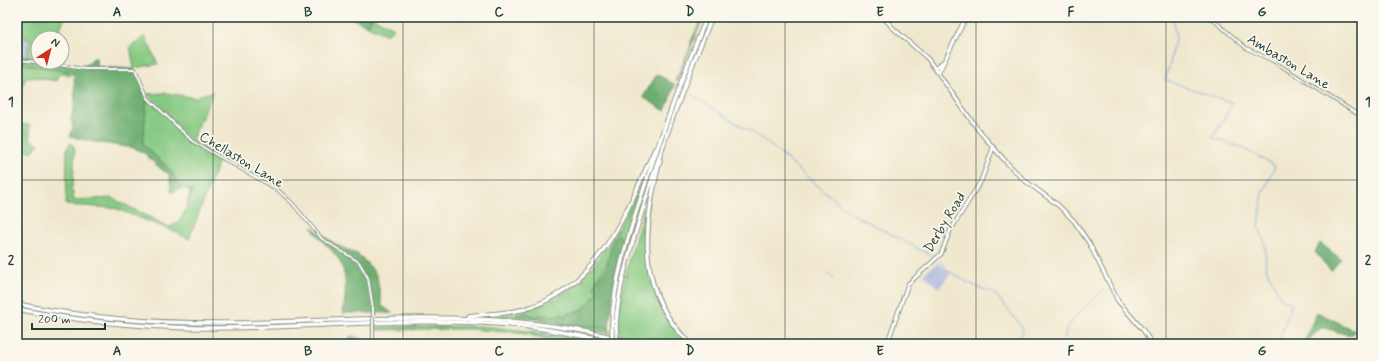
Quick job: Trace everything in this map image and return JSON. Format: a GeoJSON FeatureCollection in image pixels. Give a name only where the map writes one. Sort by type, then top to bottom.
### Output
{"type":"FeatureCollection","features":[{"type":"Feature","properties":{"kind":"highway"},"geometry":{"type":"LineString","coordinates":[[612,344],[612,323],[615,294],[637,211],[662,133],[707,17]]}},
{"type":"Feature","properties":{"kind":"highway"},"geometry":{"type":"LineString","coordinates":[[17,309],[93,321],[174,327],[428,323],[486,324],[545,330],[617,344],[616,325],[618,300],[629,254],[650,184],[688,76],[712,17]]}},
{"type":"Feature","properties":{"kind":"highway"},"geometry":{"type":"LineString","coordinates":[[17,304],[96,317],[181,323],[457,317],[499,314],[522,310],[552,299],[574,284],[592,266],[618,226],[662,133]]}},
{"type":"Feature","properties":{"kind":"highway"},"geometry":{"type":"LineString","coordinates":[[665,142],[650,204],[647,236],[648,260],[653,284],[660,302],[675,327],[691,344]]}},
{"type":"Feature","properties":{"kind":"highway"},"geometry":{"type":"LineString","coordinates":[[457,317],[548,325],[638,344]]}},
{"type":"Feature","properties":{"kind":"main road"},"geometry":{"type":"LineString","coordinates":[[883,17],[936,68],[993,148],[1020,176],[1058,205],[1078,226],[1089,243],[1118,301],[1143,330],[1152,344]]}},
{"type":"Feature","properties":{"kind":"main road"},"geometry":{"type":"LineString","coordinates":[[939,72],[966,17]]}},
{"type":"Feature","properties":{"kind":"main road"},"geometry":{"type":"LineString","coordinates":[[936,68],[946,60]]}},
{"type":"Feature","properties":{"kind":"main road","name":"Derby Road"},"geometry":{"type":"LineString","coordinates":[[887,344],[908,284],[941,254],[950,231],[981,181],[993,148]]}},
{"type":"Feature","properties":{"kind":"street","name":"Ambaston Lane"},"geometry":{"type":"LineString","coordinates":[[1210,17],[1246,48],[1272,60],[1362,117]]}},
{"type":"Feature","properties":{"kind":"street","name":"Chellaston Lane"},"geometry":{"type":"LineString","coordinates":[[17,60],[30,61]]}},
{"type":"Feature","properties":{"kind":"street","name":"Chellaston Lane"},"geometry":{"type":"LineString","coordinates":[[70,67],[85,69],[135,69],[148,98],[192,141],[278,190],[322,239],[359,262],[368,278],[373,309],[373,344]]}},
{"type":"Feature","properties":{"kind":"shaded area"},"geometry":{"type":"Polygon","coordinates":[[[17,37],[30,39],[27,55],[17,57],[17,37]]]}},
{"type":"Feature","properties":{"kind":"shaded area"},"geometry":{"type":"Polygon","coordinates":[[[938,263],[951,273],[939,288],[923,274],[938,263]]]}},
{"type":"Feature","properties":{"kind":"green space"},"geometry":{"type":"Polygon","coordinates":[[[17,17],[65,17],[59,30],[30,30],[30,39],[17,37],[17,17]]]}},
{"type":"Feature","properties":{"kind":"green space"},"geometry":{"type":"Polygon","coordinates":[[[349,17],[372,17],[368,26],[349,17]]]}},
{"type":"Feature","properties":{"kind":"green space"},"geometry":{"type":"Polygon","coordinates":[[[372,17],[394,28],[387,35],[368,26],[372,17]]]}},
{"type":"Feature","properties":{"kind":"green space"},"geometry":{"type":"Polygon","coordinates":[[[703,17],[691,47],[691,41],[703,17]]]}},
{"type":"Feature","properties":{"kind":"green space"},"geometry":{"type":"Polygon","coordinates":[[[145,36],[158,64],[134,68],[130,47],[145,36]]]}},
{"type":"Feature","properties":{"kind":"green space"},"geometry":{"type":"Polygon","coordinates":[[[30,39],[30,56],[27,55],[30,39]]]}},
{"type":"Feature","properties":{"kind":"green space"},"geometry":{"type":"Polygon","coordinates":[[[690,50],[677,81],[675,81],[690,50]]]}},
{"type":"Feature","properties":{"kind":"green space"},"geometry":{"type":"Polygon","coordinates":[[[30,56],[30,65],[17,63],[17,57],[30,56]]]}},
{"type":"Feature","properties":{"kind":"green space"},"geometry":{"type":"Polygon","coordinates":[[[93,58],[96,58],[97,66],[100,67],[134,69],[147,98],[143,144],[172,172],[178,184],[193,192],[186,210],[190,191],[184,188],[171,192],[170,175],[161,169],[144,153],[134,148],[87,141],[70,136],[73,128],[71,118],[75,104],[74,73],[57,70],[70,70],[70,65],[85,65],[93,58]]]}},
{"type":"Feature","properties":{"kind":"green space"},"geometry":{"type":"Polygon","coordinates":[[[17,63],[30,65],[30,70],[57,70],[74,73],[69,76],[65,73],[60,75],[58,74],[56,81],[32,77],[25,79],[21,93],[21,106],[17,91],[17,63]]]}},
{"type":"Feature","properties":{"kind":"green space"},"geometry":{"type":"Polygon","coordinates":[[[657,74],[675,85],[665,111],[643,97],[657,74]]]}},
{"type":"Feature","properties":{"kind":"green space"},"geometry":{"type":"Polygon","coordinates":[[[213,92],[192,140],[220,158],[189,239],[176,232],[114,208],[66,205],[67,148],[70,143],[73,145],[75,151],[73,184],[71,189],[73,193],[73,200],[112,198],[169,227],[178,222],[187,207],[193,192],[178,184],[172,172],[143,144],[147,98],[175,122],[147,94],[165,93],[198,98],[199,95],[213,92]]]}},
{"type":"Feature","properties":{"kind":"green space"},"geometry":{"type":"Polygon","coordinates":[[[19,124],[29,125],[30,137],[32,141],[39,144],[32,152],[22,149],[21,167],[19,124]]]}},
{"type":"Feature","properties":{"kind":"green space"},"geometry":{"type":"Polygon","coordinates":[[[648,169],[625,245],[621,237],[597,280],[597,295],[588,305],[576,312],[567,313],[565,316],[540,315],[535,318],[530,315],[517,315],[516,318],[484,316],[509,314],[531,309],[557,297],[581,280],[584,281],[583,278],[603,253],[627,212],[648,169]]]}},
{"type":"Feature","properties":{"kind":"green space"},"geometry":{"type":"Polygon","coordinates":[[[652,182],[648,203],[646,244],[652,284],[659,303],[669,321],[682,338],[681,341],[684,340],[688,344],[646,344],[619,337],[619,326],[617,326],[619,308],[631,254],[652,182]]]}},
{"type":"Feature","properties":{"kind":"green space"},"geometry":{"type":"Polygon","coordinates":[[[312,227],[337,245],[359,255],[369,265],[377,276],[382,306],[392,313],[343,313],[345,296],[344,272],[337,258],[318,237],[312,227]]]}},
{"type":"Feature","properties":{"kind":"green space"},"geometry":{"type":"Polygon","coordinates":[[[618,234],[625,245],[614,283],[609,329],[517,317],[517,315],[526,313],[535,317],[541,315],[559,314],[565,316],[567,313],[577,312],[584,308],[598,291],[594,287],[595,284],[607,265],[612,245],[618,234]]]}},
{"type":"Feature","properties":{"kind":"green space"},"geometry":{"type":"Polygon","coordinates":[[[1320,243],[1341,259],[1331,271],[1315,252],[1320,243]]]}},
{"type":"Feature","properties":{"kind":"green space"},"geometry":{"type":"Polygon","coordinates":[[[1317,312],[1355,331],[1353,334],[1349,334],[1321,328],[1309,340],[1305,339],[1317,312]]]}},
{"type":"Feature","properties":{"kind":"green space"},"geometry":{"type":"Polygon","coordinates":[[[562,324],[609,329],[610,334],[562,324]]]}},
{"type":"Feature","properties":{"kind":"green space"},"geometry":{"type":"Polygon","coordinates":[[[480,326],[532,331],[596,344],[565,344],[527,334],[469,329],[375,330],[375,327],[480,326]]]}},
{"type":"Feature","properties":{"kind":"water"},"geometry":{"type":"Polygon","coordinates":[[[350,336],[360,338],[360,344],[352,342],[349,338],[350,336]]]}},
{"type":"Feature","properties":{"kind":"waterway"},"geometry":{"type":"LineString","coordinates":[[1175,17],[1174,26],[1176,39],[1165,80],[1233,103],[1213,138],[1243,148],[1275,166],[1263,192],[1259,226],[1265,243],[1266,268],[1280,297],[1292,304],[1280,338],[1280,344]]}},
{"type":"Feature","properties":{"kind":"waterway"},"geometry":{"type":"LineString","coordinates":[[692,95],[765,141],[849,212],[934,257]]}},
{"type":"Feature","properties":{"kind":"waterway"},"geometry":{"type":"LineString","coordinates":[[940,261],[947,270],[968,283],[995,294],[1023,328],[1020,341],[1021,344]]}},
{"type":"Feature","properties":{"kind":"waterway"},"geometry":{"type":"LineString","coordinates":[[827,274],[834,279]]}},
{"type":"Feature","properties":{"kind":"waterway"},"geometry":{"type":"LineString","coordinates":[[1064,340],[1066,330],[1074,318],[1104,289]]}}]}
